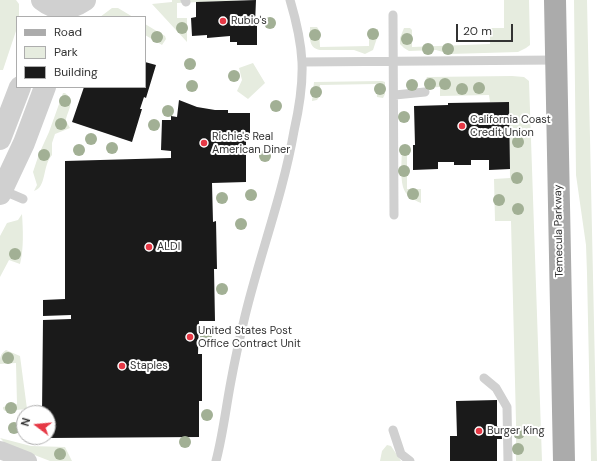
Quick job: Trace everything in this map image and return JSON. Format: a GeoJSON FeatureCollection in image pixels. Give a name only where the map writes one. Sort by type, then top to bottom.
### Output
{"type":"FeatureCollection","features":[{"type":"Feature","properties":{"kind":"main road","name":"Temecula Parkway"},"geometry":{"type":"LineString","coordinates":[[555,0],[564,461]]}},
{"type":"Feature","properties":{"kind":"street"},"geometry":{"type":"LineString","coordinates":[[42,6],[65,9],[76,8]]}},
{"type":"Feature","properties":{"kind":"street"},"geometry":{"type":"LineString","coordinates":[[0,140],[20,88]]}},
{"type":"Feature","properties":{"kind":"street"},"geometry":{"type":"LineString","coordinates":[[1,192],[24,143],[45,88]]}},
{"type":"Feature","properties":{"kind":"street"},"geometry":{"type":"LineString","coordinates":[[0,450],[28,461]]}},
{"type":"Feature","properties":{"kind":"lane"},"geometry":{"type":"LineString","coordinates":[[216,461],[222,437],[231,381],[244,318],[289,160],[299,106],[302,62],[295,17],[290,0]]}},
{"type":"Feature","properties":{"kind":"lane"},"geometry":{"type":"LineString","coordinates":[[394,15],[394,215]]}},
{"type":"Feature","properties":{"kind":"lane"},"geometry":{"type":"LineString","coordinates":[[302,62],[556,60]]}},
{"type":"Feature","properties":{"kind":"lane"},"geometry":{"type":"LineString","coordinates":[[395,95],[425,92]]}},
{"type":"Feature","properties":{"kind":"lane"},"geometry":{"type":"LineString","coordinates":[[1,192],[23,199]]}},
{"type":"Feature","properties":{"kind":"lane"},"geometry":{"type":"LineString","coordinates":[[484,378],[496,388],[507,408],[508,461]]}},
{"type":"Feature","properties":{"kind":"lane"},"geometry":{"type":"LineString","coordinates":[[393,430],[401,454],[410,461]]}},
{"type":"Feature","properties":{"kind":"green space"},"geometry":{"type":"Polygon","coordinates":[[[0,0],[16,0],[19,4],[19,16],[16,16],[16,31],[3,70],[0,70],[0,0]]]}},
{"type":"Feature","properties":{"kind":"green space"},"geometry":{"type":"Polygon","coordinates":[[[172,0],[245,0],[177,3],[177,18],[187,18],[187,42],[152,4],[172,2],[172,0]]]}},
{"type":"Feature","properties":{"kind":"green space"},"geometry":{"type":"Polygon","coordinates":[[[504,0],[529,0],[530,45],[518,52],[450,54],[436,50],[409,51],[400,44],[400,38],[404,28],[410,28],[412,30],[412,47],[490,44],[490,29],[504,28],[504,0]]]}},
{"type":"Feature","properties":{"kind":"green space"},"geometry":{"type":"Polygon","coordinates":[[[574,0],[587,0],[597,461],[591,461],[586,245],[576,175],[574,0]]]}},
{"type":"Feature","properties":{"kind":"green space"},"geometry":{"type":"Polygon","coordinates":[[[112,8],[118,8],[131,16],[101,16],[112,8]]]}},
{"type":"Feature","properties":{"kind":"green space"},"geometry":{"type":"Polygon","coordinates":[[[146,25],[165,36],[166,39],[162,45],[146,36],[146,25]]]}},
{"type":"Feature","properties":{"kind":"green space"},"geometry":{"type":"Polygon","coordinates":[[[310,27],[317,27],[319,30],[320,47],[369,46],[369,31],[371,29],[378,29],[373,50],[365,54],[354,50],[316,49],[310,42],[310,27]]]}},
{"type":"Feature","properties":{"kind":"green space"},"geometry":{"type":"Polygon","coordinates":[[[253,63],[265,83],[248,99],[237,91],[242,80],[239,68],[253,63]]]}},
{"type":"Feature","properties":{"kind":"green space"},"geometry":{"type":"Polygon","coordinates":[[[427,77],[524,77],[529,81],[542,461],[516,461],[511,221],[495,221],[494,179],[510,178],[509,102],[490,102],[489,95],[440,96],[440,87],[425,88],[425,81],[427,77]]]}},
{"type":"Feature","properties":{"kind":"green space"},"geometry":{"type":"Polygon","coordinates":[[[314,82],[385,82],[385,94],[383,98],[377,97],[376,84],[320,85],[319,97],[317,100],[312,101],[314,82]]]}},
{"type":"Feature","properties":{"kind":"green space"},"geometry":{"type":"Polygon","coordinates":[[[63,93],[68,96],[71,102],[66,119],[70,128],[55,134],[52,143],[52,155],[47,165],[43,181],[38,189],[34,191],[37,185],[33,172],[63,93]]]}},
{"type":"Feature","properties":{"kind":"green space"},"geometry":{"type":"Polygon","coordinates":[[[402,146],[407,146],[407,189],[421,189],[421,203],[410,197],[403,187],[401,172],[402,146]]]}},
{"type":"Feature","properties":{"kind":"green space"},"geometry":{"type":"Polygon","coordinates":[[[22,214],[23,245],[20,264],[9,260],[0,277],[0,236],[7,223],[18,220],[22,214]]]}},
{"type":"Feature","properties":{"kind":"green space"},"geometry":{"type":"Polygon","coordinates":[[[6,350],[20,356],[26,405],[16,405],[16,410],[5,411],[3,409],[3,407],[17,404],[16,363],[0,364],[3,353],[6,350]]]}},
{"type":"Feature","properties":{"kind":"green space"},"geometry":{"type":"Polygon","coordinates":[[[0,438],[16,442],[16,445],[65,447],[72,461],[50,461],[6,444],[0,438]]]}},
{"type":"Feature","properties":{"kind":"green space"},"geometry":{"type":"Polygon","coordinates":[[[387,445],[391,446],[401,461],[380,461],[382,451],[387,445]]]}},
{"type":"Feature","properties":{"kind":"building","name":"Rubio's"},"geometry":{"type":"Polygon","coordinates":[[[256,0],[255,24],[257,24],[257,45],[237,45],[237,42],[230,42],[230,36],[207,38],[207,35],[192,36],[191,18],[196,17],[196,2],[256,0]]]}},
{"type":"Feature","properties":{"kind":"building"},"geometry":{"type":"Polygon","coordinates":[[[146,62],[156,65],[146,98],[144,97],[140,109],[142,109],[132,142],[72,122],[84,88],[146,88],[146,62]]]}},
{"type":"Feature","properties":{"kind":"building"},"geometry":{"type":"Polygon","coordinates":[[[179,100],[197,107],[215,110],[228,110],[228,113],[250,113],[250,136],[246,136],[246,182],[212,183],[213,222],[216,221],[217,269],[214,269],[215,321],[199,321],[198,354],[202,354],[202,401],[199,401],[199,437],[56,438],[56,405],[42,405],[43,320],[71,319],[71,315],[43,316],[43,300],[65,299],[65,161],[171,158],[171,151],[161,150],[162,120],[171,120],[171,116],[177,117],[179,100]]]}},
{"type":"Feature","properties":{"kind":"building","name":"California Coast Credit Union"},"geometry":{"type":"Polygon","coordinates":[[[509,102],[510,169],[489,170],[489,160],[471,160],[471,165],[454,165],[454,162],[438,162],[438,169],[413,170],[413,145],[415,145],[414,106],[448,105],[448,103],[509,102]]]}},
{"type":"Feature","properties":{"kind":"building","name":"Burger King"},"geometry":{"type":"Polygon","coordinates":[[[497,400],[497,426],[501,426],[502,439],[497,439],[497,461],[450,461],[450,436],[457,436],[456,401],[497,400]]]}},
{"type":"Feature","properties":{"kind":"place","name":"Rubio's"},"geometry":{"type":"Point","coordinates":[223,21]}},
{"type":"Feature","properties":{"kind":"place","name":"California Coast Credit Union"},"geometry":{"type":"Point","coordinates":[462,126]}},
{"type":"Feature","properties":{"kind":"place","name":"Richie's Real American Diner"},"geometry":{"type":"Point","coordinates":[204,143]}},
{"type":"Feature","properties":{"kind":"place","name":"ALDI"},"geometry":{"type":"Point","coordinates":[149,247]}},
{"type":"Feature","properties":{"kind":"place","name":"United States Post Office Contract Unit"},"geometry":{"type":"Point","coordinates":[190,337]}},
{"type":"Feature","properties":{"kind":"place","name":"Staples"},"geometry":{"type":"Point","coordinates":[122,366]}},
{"type":"Feature","properties":{"kind":"place","name":"Burger King"},"geometry":{"type":"Point","coordinates":[479,431]}}]}
